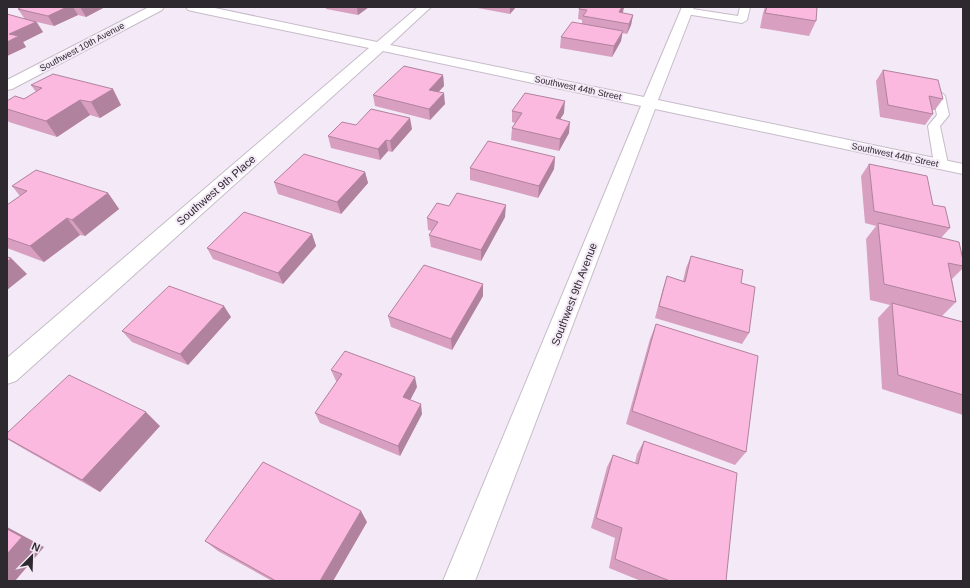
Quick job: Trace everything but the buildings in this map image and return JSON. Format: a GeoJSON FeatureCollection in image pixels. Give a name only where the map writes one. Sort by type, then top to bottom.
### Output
{"type":"FeatureCollection","features":[{"type":"Feature","properties":{"kind":"street","name":"Southwest 10th Avenue"},"geometry":{"type":"LineString","coordinates":[[7,86],[158,7]]}},
{"type":"Feature","properties":{"kind":"street","name":"Southwest 44th Street"},"geometry":{"type":"LineString","coordinates":[[192,7],[963,169]]}},
{"type":"Feature","properties":{"kind":"street","name":"Southwest 9th Place"},"geometry":{"type":"LineString","coordinates":[[7,373],[425,7]]}},
{"type":"Feature","properties":{"kind":"street","name":"Southwest 9th Avenue"},"geometry":{"type":"LineString","coordinates":[[459,581],[687,9]]}},
{"type":"Feature","properties":{"kind":"lane"},"geometry":{"type":"LineString","coordinates":[[687,9],[742,20],[745,7]]}},
{"type":"Feature","properties":{"kind":"lane"},"geometry":{"type":"LineString","coordinates":[[939,96],[943,115],[934,126],[941,164]]}}]}
